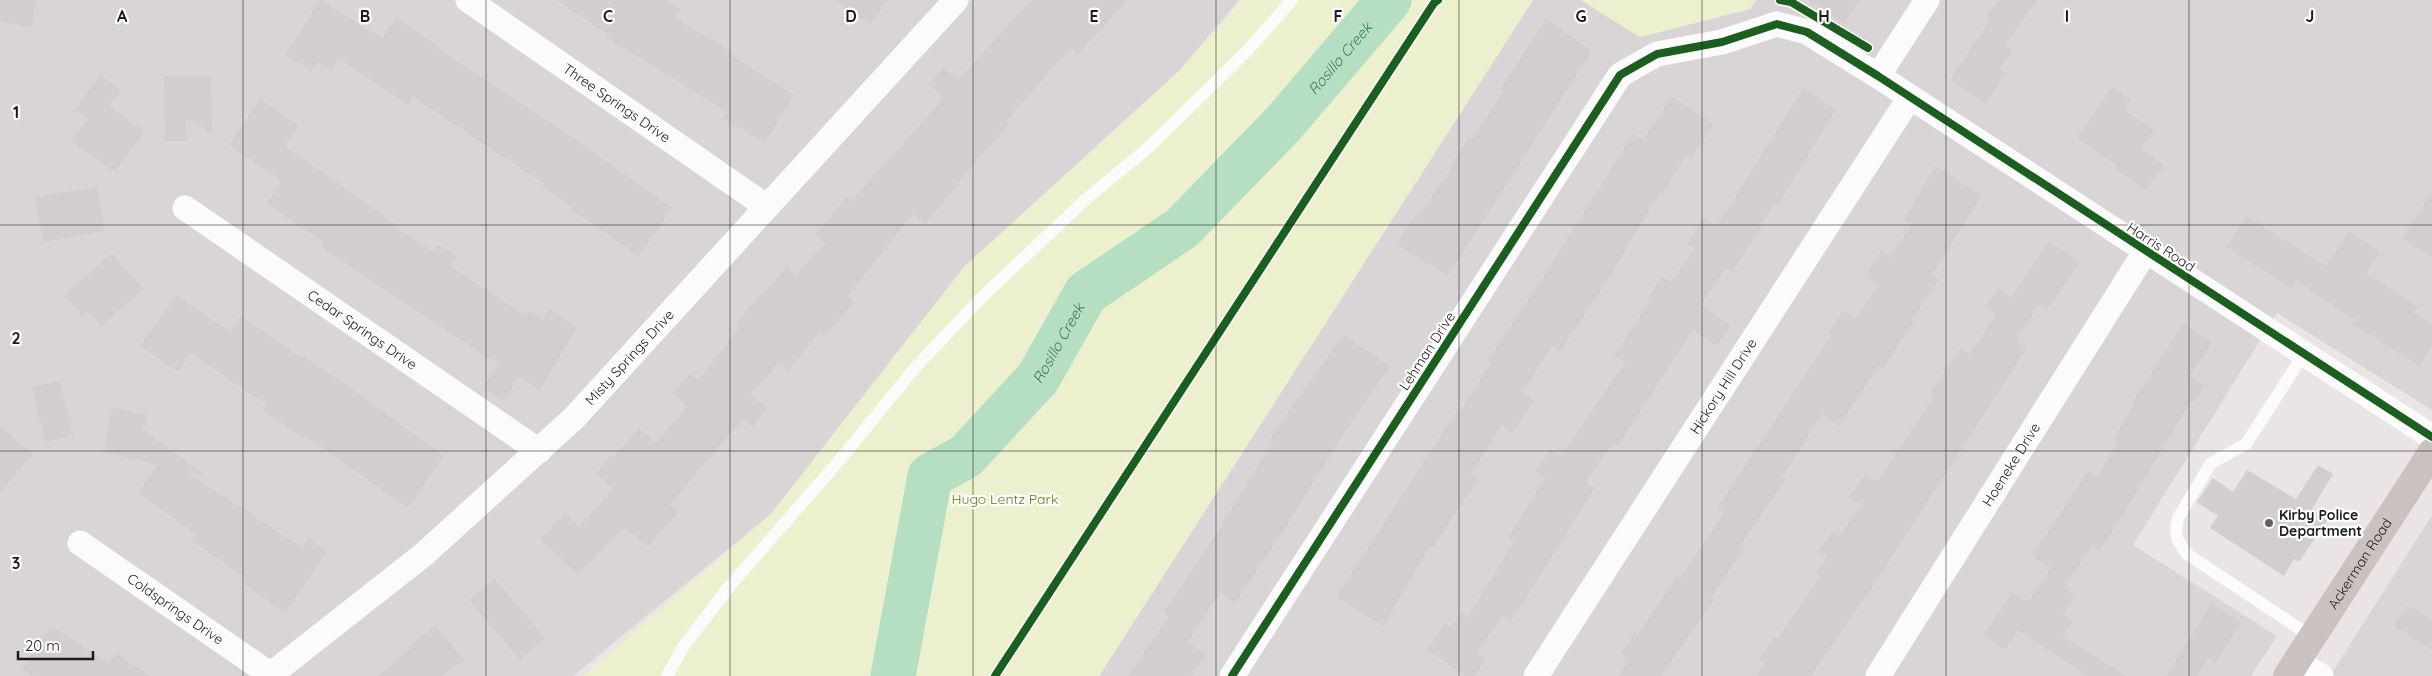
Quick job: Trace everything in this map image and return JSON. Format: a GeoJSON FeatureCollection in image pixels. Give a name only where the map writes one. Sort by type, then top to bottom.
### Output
{"type":"FeatureCollection","features":[{"type":"Feature","properties":{"kind":"street","name":"Three Springs Drive"},"geometry":{"type":"LineString","coordinates":[[468,0],[767,207]]}},
{"type":"Feature","properties":{"kind":"street","name":"Misty Springs Drive"},"geometry":{"type":"LineString","coordinates":[[270,675],[423,555],[574,418],[956,0]]}},
{"type":"Feature","properties":{"kind":"street"},"geometry":{"type":"LineString","coordinates":[[1878,76],[1927,0]]}},
{"type":"Feature","properties":{"kind":"street","name":"Lehman Drive"},"geometry":{"type":"LineString","coordinates":[[1232,676],[1620,75],[1657,54],[1722,42],[1777,24],[1806,32],[1878,76]]}},
{"type":"Feature","properties":{"kind":"street","name":"Harris Road"},"geometry":{"type":"LineString","coordinates":[[1878,76],[2145,252],[2432,437]]}},
{"type":"Feature","properties":{"kind":"street","name":"Hickory Hill Drive"},"geometry":{"type":"LineString","coordinates":[[1536,676],[1910,97]]}},
{"type":"Feature","properties":{"kind":"street","name":"Cedar Springs Drive"},"geometry":{"type":"LineString","coordinates":[[185,208],[539,451]]}},
{"type":"Feature","properties":{"kind":"street","name":"Hoeneke Drive"},"geometry":{"type":"LineString","coordinates":[[1878,676],[2145,252]]}},
{"type":"Feature","properties":{"kind":"street","name":"Ackerman Road"},"geometry":{"type":"LineString","coordinates":[[2291,669],[2432,452]]}},
{"type":"Feature","properties":{"kind":"street","name":"Coldsprings Drive"},"geometry":{"type":"LineString","coordinates":[[80,543],[270,675]]}},
{"type":"Feature","properties":{"kind":"street"},"geometry":{"type":"LineString","coordinates":[[2291,669],[2321,676]]}},
{"type":"Feature","properties":{"kind":"lane"},"geometry":{"type":"LineString","coordinates":[[667,676],[683,647],[728,588],[844,455],[914,369],[979,300],[1085,200],[1149,147],[1247,51],[1292,0]]}},
{"type":"Feature","properties":{"kind":"lane"},"geometry":{"type":"LineString","coordinates":[[2304,354],[2246,444],[2211,463],[2178,518],[2176,531],[2178,541],[2187,554],[2312,637]]}},
{"type":"Feature","properties":{"kind":"shaded area"},"geometry":{"type":"Polygon","coordinates":[[[0,0],[1239,0],[1179,71],[964,267],[771,514],[573,676],[0,676],[0,0]]]}},
{"type":"Feature","properties":{"kind":"shaded area"},"geometry":{"type":"Polygon","coordinates":[[[1533,0],[1581,0],[1640,37],[1750,9],[1756,0],[2432,0],[2432,410],[2277,313],[2133,545],[2277,636],[2251,676],[1099,676],[1533,0]]]}},
{"type":"Feature","properties":{"kind":"shaded area"},"geometry":{"type":"Polygon","coordinates":[[[2432,515],[2432,676],[2330,676],[2432,515]]]}},
{"type":"Feature","properties":{"kind":"green space","name":"Hugo Lentz Park"},"geometry":{"type":"Polygon","coordinates":[[[1242,0],[1533,0],[1099,676],[583,676],[771,514],[964,267],[1179,71],[1242,0]]]}},
{"type":"Feature","properties":{"kind":"green space"},"geometry":{"type":"Polygon","coordinates":[[[1581,0],[1756,0],[1750,9],[1640,37],[1581,0]]]}},
{"type":"Feature","properties":{"kind":"building"},"geometry":{"type":"Polygon","coordinates":[[[0,0],[36,0],[32,27],[0,22],[0,0]]]}},
{"type":"Feature","properties":{"kind":"building"},"geometry":{"type":"Polygon","coordinates":[[[320,0],[382,38],[396,17],[437,45],[436,47],[569,135],[672,208],[639,256],[570,209],[572,207],[543,187],[544,184],[413,97],[408,105],[339,59],[332,71],[317,62],[311,71],[285,55],[320,0]]]}},
{"type":"Feature","properties":{"kind":"building"},"geometry":{"type":"Polygon","coordinates":[[[556,0],[665,0],[681,9],[675,18],[735,54],[734,57],[794,95],[765,143],[723,118],[727,112],[606,37],[607,34],[556,0]]]}},
{"type":"Feature","properties":{"kind":"building"},"geometry":{"type":"Polygon","coordinates":[[[834,0],[888,0],[870,25],[834,0]]]}},
{"type":"Feature","properties":{"kind":"building"},"geometry":{"type":"Polygon","coordinates":[[[1031,0],[1128,0],[1077,55],[1070,49],[1006,121],[1009,124],[925,224],[913,214],[848,296],[855,302],[823,337],[819,333],[788,371],[778,363],[751,395],[767,408],[753,427],[743,418],[670,505],[678,512],[648,547],[624,527],[578,575],[540,539],[565,513],[580,527],[613,488],[596,474],[611,455],[614,457],[639,428],[656,443],[687,406],[673,394],[690,373],[698,380],[740,327],[736,324],[752,304],[787,267],[796,275],[826,243],[815,235],[846,197],[851,201],[944,98],[929,84],[943,68],[958,80],[1031,0]]]}},
{"type":"Feature","properties":{"kind":"building"},"geometry":{"type":"Polygon","coordinates":[[[1809,0],[1860,0],[1844,24],[1809,0]]]}},
{"type":"Feature","properties":{"kind":"building"},"geometry":{"type":"Polygon","coordinates":[[[1998,0],[2037,0],[2005,46],[2012,51],[2000,69],[2006,73],[1986,104],[1950,80],[1990,20],[1986,18],[1998,0]]]}},
{"type":"Feature","properties":{"kind":"building"},"geometry":{"type":"Polygon","coordinates":[[[1546,19],[1592,51],[1448,276],[1397,245],[1415,215],[1418,217],[1451,169],[1449,168],[1468,138],[1472,140],[1503,91],[1500,89],[1546,19]]]}},
{"type":"Feature","properties":{"kind":"building"},"geometry":{"type":"Polygon","coordinates":[[[100,75],[121,90],[109,106],[144,132],[115,172],[71,141],[87,119],[75,110],[100,75]]]}},
{"type":"Feature","properties":{"kind":"building"},"geometry":{"type":"Polygon","coordinates":[[[164,76],[211,76],[212,134],[186,117],[187,141],[165,141],[164,76]]]}},
{"type":"Feature","properties":{"kind":"building"},"geometry":{"type":"Polygon","coordinates":[[[2112,87],[2131,100],[2125,110],[2154,130],[2141,149],[2164,165],[2146,190],[2114,168],[2116,165],[2077,138],[2112,87]]]}},
{"type":"Feature","properties":{"kind":"building"},"geometry":{"type":"Polygon","coordinates":[[[1803,88],[1836,109],[1778,205],[1775,203],[1733,272],[1726,268],[1701,305],[1731,326],[1716,346],[1693,330],[1618,446],[1613,443],[1586,482],[1595,488],[1511,622],[1502,616],[1477,653],[1486,659],[1475,676],[1466,676],[1427,650],[1445,623],[1451,627],[1461,612],[1468,617],[1514,541],[1508,537],[1545,478],[1536,471],[1550,449],[1561,456],[1625,362],[1614,356],[1650,301],[1647,299],[1662,276],[1671,282],[1695,248],[1687,244],[1703,218],[1717,226],[1803,88]]]}},
{"type":"Feature","properties":{"kind":"building"},"geometry":{"type":"Polygon","coordinates":[[[1672,96],[1714,125],[1692,157],[1687,154],[1663,193],[1660,192],[1606,283],[1560,351],[1552,346],[1522,393],[1534,401],[1513,433],[1502,425],[1471,474],[1478,479],[1433,548],[1430,546],[1383,626],[1336,597],[1458,409],[1461,410],[1491,362],[1488,360],[1540,282],[1633,134],[1643,140],[1672,96]]]}},
{"type":"Feature","properties":{"kind":"building"},"geometry":{"type":"Polygon","coordinates":[[[260,99],[299,126],[285,146],[395,224],[394,226],[433,252],[438,244],[457,257],[450,266],[526,316],[530,311],[543,319],[549,309],[577,327],[540,390],[519,377],[504,401],[483,388],[498,364],[322,247],[324,243],[267,203],[282,181],[229,145],[260,99]]]}},
{"type":"Feature","properties":{"kind":"building"},"geometry":{"type":"Polygon","coordinates":[[[1935,166],[1982,195],[1932,275],[1939,280],[1912,319],[1914,321],[1883,369],[1879,366],[1839,426],[1822,414],[1782,478],[1785,480],[1741,545],[1745,547],[1711,598],[1714,600],[1661,676],[1618,676],[1629,660],[1621,654],[1635,633],[1637,635],[1677,576],[1680,578],[1724,513],[1717,508],[1831,335],[1828,333],[1843,310],[1856,318],[1878,285],[1865,276],[1881,251],[1890,257],[1912,224],[1904,220],[1935,166]]]}},
{"type":"Feature","properties":{"kind":"building"},"geometry":{"type":"Polygon","coordinates":[[[97,187],[105,231],[43,242],[35,197],[97,187]]]}},
{"type":"Feature","properties":{"kind":"building"},"geometry":{"type":"Polygon","coordinates":[[[2432,191],[2432,257],[2402,239],[2432,191]]]}},
{"type":"Feature","properties":{"kind":"building"},"geometry":{"type":"Polygon","coordinates":[[[2246,216],[2326,266],[2349,231],[2380,252],[2366,274],[2418,306],[2414,313],[2432,324],[2432,345],[2420,366],[2352,324],[2355,320],[2297,281],[2293,289],[2226,247],[2246,216]]]}},
{"type":"Feature","properties":{"kind":"building"},"geometry":{"type":"Polygon","coordinates":[[[2049,241],[2080,262],[2047,310],[2039,305],[2016,340],[2027,348],[1875,583],[1811,676],[1757,676],[1765,663],[1759,660],[1775,636],[1778,638],[1820,576],[1816,573],[1828,556],[1819,551],[1832,531],[1839,536],[1861,505],[1849,497],[1865,474],[1877,482],[1933,398],[1929,395],[1960,348],[1970,354],[1996,315],[1985,308],[1998,288],[2011,297],[2049,241]]]}},
{"type":"Feature","properties":{"kind":"building"},"geometry":{"type":"Polygon","coordinates":[[[112,253],[143,289],[101,326],[88,311],[82,316],[64,295],[112,253]]]}},
{"type":"Feature","properties":{"kind":"building"},"geometry":{"type":"Polygon","coordinates":[[[176,295],[230,332],[241,316],[300,357],[301,355],[341,381],[444,456],[408,508],[304,435],[303,437],[263,411],[267,405],[191,353],[178,372],[140,346],[176,295]]]}},
{"type":"Feature","properties":{"kind":"building"},"geometry":{"type":"Polygon","coordinates":[[[2183,323],[2212,343],[2190,376],[2204,386],[2193,403],[2191,401],[2118,523],[2099,550],[2092,545],[2064,588],[2075,595],[2063,615],[2073,621],[2063,636],[2126,676],[2088,676],[2018,630],[2005,650],[1984,635],[2012,592],[2028,602],[2051,568],[2032,556],[2088,471],[2097,477],[2118,442],[2113,439],[2134,404],[2132,403],[2183,323]]]}},
{"type":"Feature","properties":{"kind":"building"},"geometry":{"type":"Polygon","coordinates":[[[1343,335],[1390,366],[1342,436],[1289,522],[1235,603],[1220,592],[1188,642],[1206,655],[1191,676],[1128,676],[1169,616],[1164,612],[1223,524],[1247,482],[1273,444],[1269,441],[1343,335]]]}},
{"type":"Feature","properties":{"kind":"building"},"geometry":{"type":"Polygon","coordinates":[[[60,381],[73,436],[45,442],[32,387],[60,381]]]}},
{"type":"Feature","properties":{"kind":"building"},"geometry":{"type":"Polygon","coordinates":[[[113,407],[147,415],[143,430],[206,476],[187,472],[222,496],[302,548],[308,538],[327,552],[285,613],[244,584],[247,579],[191,540],[196,534],[138,493],[157,465],[103,452],[113,407]]]}},
{"type":"Feature","properties":{"kind":"building"},"geometry":{"type":"Polygon","coordinates":[[[0,426],[33,454],[0,493],[0,426]]]}},
{"type":"Feature","properties":{"kind":"building","name":"Kirby Police Department"},"geometry":{"type":"Polygon","coordinates":[[[2318,465],[2333,474],[2312,509],[2328,519],[2299,562],[2294,559],[2284,576],[2210,528],[2218,516],[2197,502],[2213,478],[2233,492],[2247,470],[2296,499],[2318,465]]]}},
{"type":"Feature","properties":{"kind":"building"},"geometry":{"type":"Polygon","coordinates":[[[495,579],[545,638],[520,660],[469,600],[495,579]]]}},
{"type":"Feature","properties":{"kind":"building"},"geometry":{"type":"Polygon","coordinates":[[[2211,604],[2241,622],[2216,663],[2208,658],[2197,676],[2166,676],[2211,604]]]}},
{"type":"Feature","properties":{"kind":"building"},"geometry":{"type":"Polygon","coordinates":[[[2407,605],[2432,620],[2432,650],[2394,626],[2407,605]]]}},
{"type":"Feature","properties":{"kind":"building"},"geometry":{"type":"Polygon","coordinates":[[[51,625],[109,664],[116,653],[150,676],[33,676],[22,669],[51,625]]]}},
{"type":"Feature","properties":{"kind":"building"},"geometry":{"type":"Polygon","coordinates":[[[436,625],[463,660],[442,676],[377,676],[410,649],[408,647],[436,625]]]}},
{"type":"Feature","properties":{"kind":"waterway","name":"Rosillo Creek"},"geometry":{"type":"LineString","coordinates":[[893,676],[930,476],[966,456],[1038,378],[1086,293],[1182,228],[1284,123],[1389,0]]}},
{"type":"Feature","properties":{"kind":"cycle path"},"geometry":{"type":"LineString","coordinates":[[995,676],[1434,3],[1438,0]]}},
{"type":"Feature","properties":{"kind":"cycle path"},"geometry":{"type":"LineString","coordinates":[[1780,0],[1791,2],[1868,48]]}},
{"type":"Feature","properties":{"kind":"cycle path"},"geometry":{"type":"LineString","coordinates":[[1232,676],[1620,75],[1657,54],[1722,42],[1777,24],[1807,32],[1878,76],[2432,437]]}},
{"type":"Feature","properties":{"kind":"place","name":"Kirby Police Department"},"geometry":{"type":"Point","coordinates":[2269,523]}}]}
